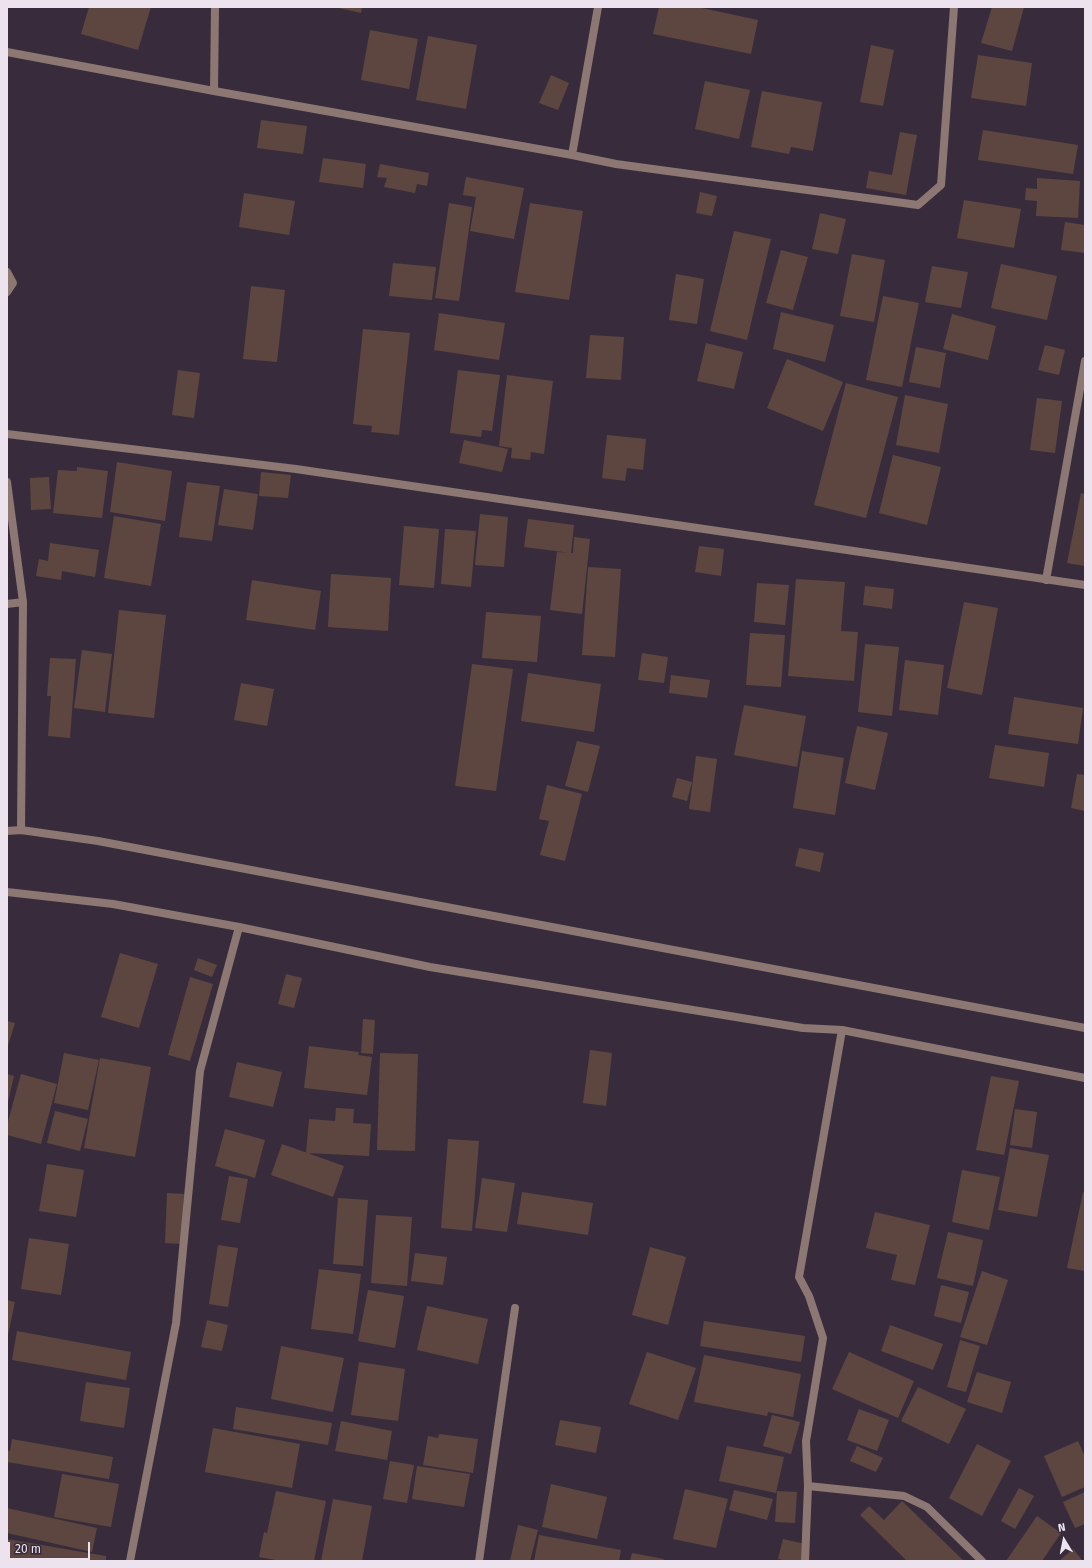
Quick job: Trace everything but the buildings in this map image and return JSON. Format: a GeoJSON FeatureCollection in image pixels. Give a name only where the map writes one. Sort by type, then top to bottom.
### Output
{"type":"FeatureCollection","features":[{"type":"Feature","properties":{"kind":"street"},"geometry":{"type":"LineString","coordinates":[[214,91],[215,7]]}},
{"type":"Feature","properties":{"kind":"street"},"geometry":{"type":"LineString","coordinates":[[572,155],[598,7]]}},
{"type":"Feature","properties":{"kind":"street"},"geometry":{"type":"LineString","coordinates":[[7,52],[616,164],[918,205],[941,185],[954,7]]}},
{"type":"Feature","properties":{"kind":"street"},"geometry":{"type":"LineString","coordinates":[[7,272],[10,284],[7,292]]}},
{"type":"Feature","properties":{"kind":"street"},"geometry":{"type":"LineString","coordinates":[[1046,580],[1085,361]]}},
{"type":"Feature","properties":{"kind":"street"},"geometry":{"type":"LineString","coordinates":[[7,434],[296,469],[1085,585]]}},
{"type":"Feature","properties":{"kind":"street"},"geometry":{"type":"LineString","coordinates":[[7,482],[23,602],[21,830]]}},
{"type":"Feature","properties":{"kind":"street"},"geometry":{"type":"LineString","coordinates":[[7,604],[23,602]]}},
{"type":"Feature","properties":{"kind":"street"},"geometry":{"type":"LineString","coordinates":[[7,831],[21,830],[98,842],[1085,1028]]}},
{"type":"Feature","properties":{"kind":"street"},"geometry":{"type":"LineString","coordinates":[[7,892],[113,904],[239,927],[430,967],[803,1028],[842,1030],[1085,1078]]}},
{"type":"Feature","properties":{"kind":"street"},"geometry":{"type":"LineString","coordinates":[[130,1561],[176,1323],[200,1071],[239,927]]}},
{"type":"Feature","properties":{"kind":"street"},"geometry":{"type":"LineString","coordinates":[[805,1561],[808,1486],[806,1441],[823,1338],[809,1296],[799,1277],[842,1030]]}},
{"type":"Feature","properties":{"kind":"street"},"geometry":{"type":"LineString","coordinates":[[479,1561],[515,1308]]}},
{"type":"Feature","properties":{"kind":"street"},"geometry":{"type":"LineString","coordinates":[[808,1486],[904,1496],[928,1507],[982,1561]]}}]}
